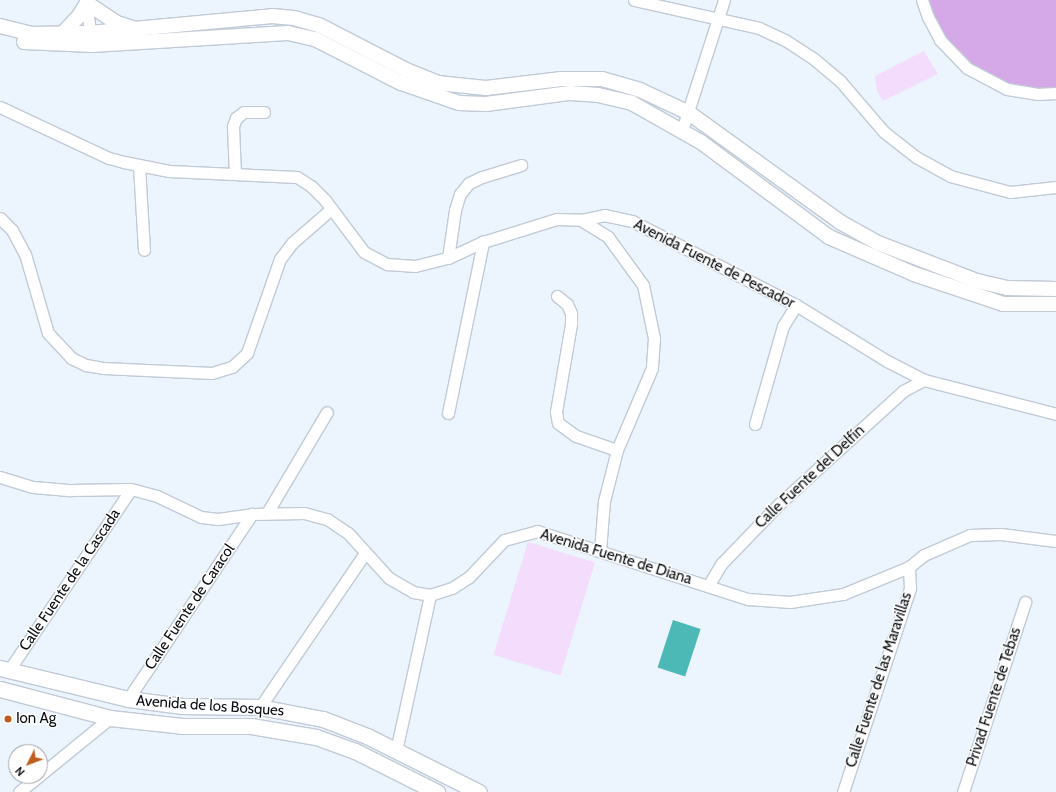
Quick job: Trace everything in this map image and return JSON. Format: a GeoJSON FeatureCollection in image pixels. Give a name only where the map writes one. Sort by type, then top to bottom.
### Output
{"type":"FeatureCollection","features":[{"type":"Feature","properties":{"kind":"main road","name":"Avenida de los Bosques"},"geometry":{"type":"LineString","coordinates":[[5,669],[128,699],[183,706],[260,707],[344,726],[479,792]]}},
{"type":"Feature","properties":{"kind":"main road","name":"Avenida de los Bosques"},"geometry":{"type":"LineString","coordinates":[[0,689],[110,718],[182,726],[251,726],[316,737],[355,751],[436,792]]}},
{"type":"Feature","properties":{"kind":"street"},"geometry":{"type":"LineString","coordinates":[[634,0],[718,17],[759,28],[814,58],[841,82],[884,132],[916,157],[950,176],[1010,192],[1056,187]]}},
{"type":"Feature","properties":{"kind":"street"},"geometry":{"type":"LineString","coordinates":[[682,130],[689,113],[724,0]]}},
{"type":"Feature","properties":{"kind":"street"},"geometry":{"type":"LineString","coordinates":[[922,0],[928,17],[940,40],[967,68],[1007,89],[1037,94],[1056,93]]}},
{"type":"Feature","properties":{"kind":"street"},"geometry":{"type":"LineString","coordinates":[[86,1],[112,20],[134,29]]}},
{"type":"Feature","properties":{"kind":"street"},"geometry":{"type":"LineString","coordinates":[[63,33],[79,16],[86,1]]}},
{"type":"Feature","properties":{"kind":"street"},"geometry":{"type":"LineString","coordinates":[[86,1],[91,39]]}},
{"type":"Feature","properties":{"kind":"street"},"geometry":{"type":"LineString","coordinates":[[0,26],[31,34],[63,33],[91,39],[134,29],[272,16],[294,18],[320,25],[406,70],[438,83],[486,88],[561,78],[602,79],[640,90],[689,113],[840,222],[878,243],[984,283],[1007,288],[1056,289]]}},
{"type":"Feature","properties":{"kind":"street"},"geometry":{"type":"LineString","coordinates":[[0,35],[31,43],[91,39],[288,33],[315,39],[400,83],[459,103],[486,104],[570,93],[598,95],[632,103],[682,130],[728,161],[829,237],[862,253],[1003,304],[1056,304]]}},
{"type":"Feature","properties":{"kind":"street","name":"Avenida Fuente de Pescador"},"geometry":{"type":"LineString","coordinates":[[0,107],[109,158],[139,166],[169,171],[297,177],[319,192],[364,252],[387,264],[415,266],[448,258],[483,242],[557,219],[581,220],[604,215],[632,221],[796,305],[887,361],[924,380],[1056,414]]}},
{"type":"Feature","properties":{"kind":"street"},"geometry":{"type":"LineString","coordinates":[[235,174],[234,126],[236,118],[244,112],[264,112]]}},
{"type":"Feature","properties":{"kind":"street"},"geometry":{"type":"LineString","coordinates":[[448,258],[455,210],[460,194],[469,184],[482,177],[521,164]]}},
{"type":"Feature","properties":{"kind":"street"},"geometry":{"type":"LineString","coordinates":[[139,166],[144,250]]}},
{"type":"Feature","properties":{"kind":"street"},"geometry":{"type":"LineString","coordinates":[[0,218],[12,230],[26,254],[48,333],[71,358],[98,367],[212,373],[232,367],[247,353],[280,259],[292,243],[331,209]]}},
{"type":"Feature","properties":{"kind":"street"},"geometry":{"type":"LineString","coordinates":[[581,220],[608,237],[643,285],[654,338],[652,368],[617,450],[604,501],[600,551]]}},
{"type":"Feature","properties":{"kind":"street"},"geometry":{"type":"LineString","coordinates":[[448,413],[483,242]]}},
{"type":"Feature","properties":{"kind":"street"},"geometry":{"type":"LineString","coordinates":[[557,296],[567,304],[571,313],[571,324],[556,412],[558,423],[576,436],[617,450]]}},
{"type":"Feature","properties":{"kind":"street"},"geometry":{"type":"LineString","coordinates":[[755,424],[783,326],[796,305]]}},
{"type":"Feature","properties":{"kind":"street","name":"Calle Fuente del Delfín"},"geometry":{"type":"LineString","coordinates":[[708,586],[722,563],[779,504],[903,391],[924,380]]}},
{"type":"Feature","properties":{"kind":"street"},"geometry":{"type":"LineString","coordinates":[[267,513],[326,412]]}},
{"type":"Feature","properties":{"kind":"street"},"geometry":{"type":"LineString","coordinates":[[0,477],[33,487],[71,490],[131,489],[157,496],[201,517],[218,519],[252,514],[304,513],[327,519],[348,533],[389,578],[413,592],[430,595],[396,751]]}},
{"type":"Feature","properties":{"kind":"street","name":"Calle Fuente de la Cascada"},"geometry":{"type":"LineString","coordinates":[[5,669],[131,489]]}},
{"type":"Feature","properties":{"kind":"street","name":"Calle Fuente de Caracol"},"geometry":{"type":"LineString","coordinates":[[128,699],[252,514]]}},
{"type":"Feature","properties":{"kind":"street","name":"Avenida Fuente de Diana"},"geometry":{"type":"LineString","coordinates":[[430,595],[452,588],[469,577],[498,545],[518,534],[537,531],[748,599],[790,602],[844,594],[909,567],[924,555],[970,535],[1001,534],[1056,541]]}},
{"type":"Feature","properties":{"kind":"street"},"geometry":{"type":"LineString","coordinates":[[260,707],[365,553]]}},
{"type":"Feature","properties":{"kind":"street","name":"Calle Fuente de las Maravillas"},"geometry":{"type":"LineString","coordinates":[[843,792],[910,588],[909,567]]}},
{"type":"Feature","properties":{"kind":"street","name":"Privad Fuente de Tebas"},"geometry":{"type":"LineString","coordinates":[[963,792],[1025,602]]}},
{"type":"Feature","properties":{"kind":"street"},"geometry":{"type":"LineString","coordinates":[[48,769],[110,718]]}},
{"type":"Feature","properties":{"kind":"street"},"geometry":{"type":"LineString","coordinates":[[20,792],[30,784]]}},
{"type":"Feature","properties":{"kind":"shaded area"},"geometry":{"type":"Polygon","coordinates":[[[927,0],[1056,0],[1056,88],[1037,90],[1009,84],[970,65],[952,47],[937,27],[927,0]]]}},
{"type":"Feature","properties":{"kind":"shaded area"},"geometry":{"type":"Polygon","coordinates":[[[924,51],[938,74],[883,101],[877,91],[875,76],[924,51]]]}},
{"type":"Feature","properties":{"kind":"shaded area"},"geometry":{"type":"Polygon","coordinates":[[[528,542],[595,562],[560,675],[494,655],[528,542]]]}},
{"type":"Feature","properties":{"kind":"shaded area"},"geometry":{"type":"Polygon","coordinates":[[[673,620],[701,629],[685,677],[658,668],[673,620]]]}},
{"type":"Feature","properties":{"kind":"place","name":"Ion Ag"},"geometry":{"type":"Point","coordinates":[8,719]}}]}
